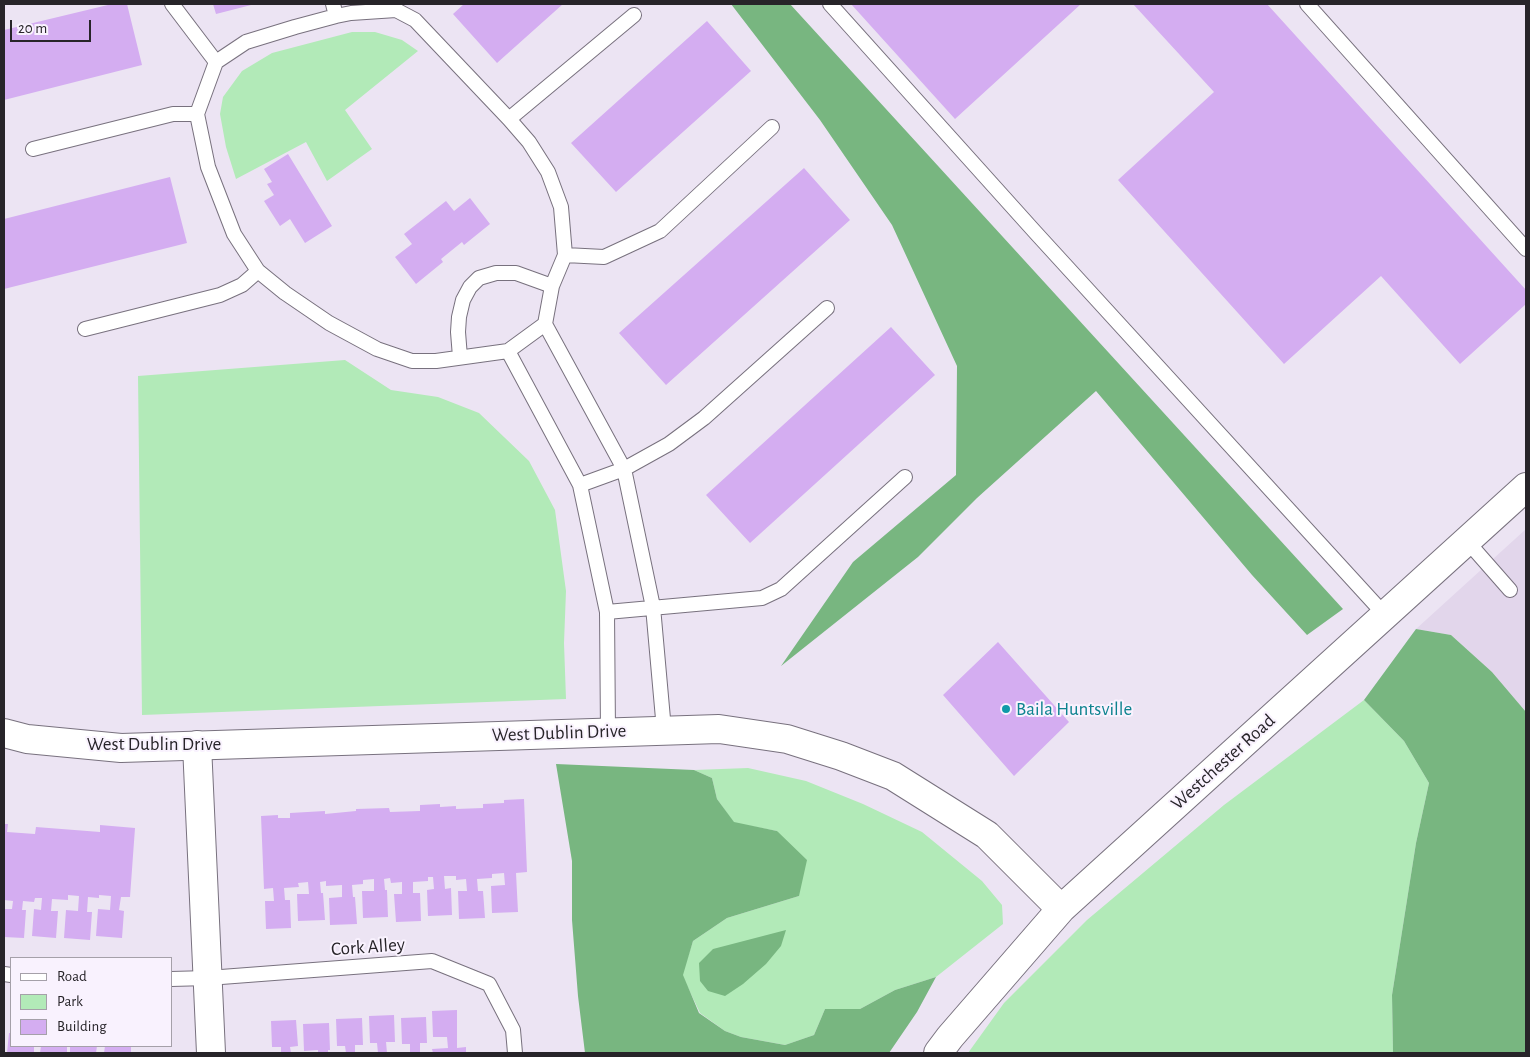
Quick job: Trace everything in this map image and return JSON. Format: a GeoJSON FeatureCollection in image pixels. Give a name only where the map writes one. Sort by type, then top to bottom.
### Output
{"type":"FeatureCollection","features":[{"type":"Feature","properties":{"kind":"street","name":"Westchester Road"},"geometry":{"type":"LineString","coordinates":[[938,1053],[1061,909],[1526,488]]}},
{"type":"Feature","properties":{"kind":"street","name":"West Dublin Drive"},"geometry":{"type":"LineString","coordinates":[[4,733],[26,739],[121,748],[719,729],[787,739],[841,756],[893,776],[986,835],[1061,909]]}},
{"type":"Feature","properties":{"kind":"street"},"geometry":{"type":"LineString","coordinates":[[196,745],[211,1053]]}},
{"type":"Feature","properties":{"kind":"lane"},"geometry":{"type":"LineString","coordinates":[[172,4],[216,62]]}},
{"type":"Feature","properties":{"kind":"lane"},"geometry":{"type":"LineString","coordinates":[[830,4],[1035,232],[1385,615]]}},
{"type":"Feature","properties":{"kind":"lane"},"geometry":{"type":"LineString","coordinates":[[1306,4],[1526,249]]}},
{"type":"Feature","properties":{"kind":"lane"},"geometry":{"type":"LineString","coordinates":[[545,324],[508,351],[436,361],[412,361],[376,348],[329,323],[285,293],[258,271],[234,234],[208,168],[196,114],[216,62],[246,42],[295,27],[335,10],[351,13],[398,7],[415,20],[509,118],[529,142],[548,172],[561,207],[565,255],[552,286],[545,324],[624,470],[653,607],[664,730]]}},
{"type":"Feature","properties":{"kind":"lane"},"geometry":{"type":"LineString","coordinates":[[509,118],[634,16]]}},
{"type":"Feature","properties":{"kind":"lane"},"geometry":{"type":"LineString","coordinates":[[33,149],[174,114],[196,114]]}},
{"type":"Feature","properties":{"kind":"lane"},"geometry":{"type":"LineString","coordinates":[[565,255],[604,257],[660,231],[772,127]]}},
{"type":"Feature","properties":{"kind":"lane"},"geometry":{"type":"LineString","coordinates":[[85,329],[220,295],[242,285],[258,271]]}},
{"type":"Feature","properties":{"kind":"lane"},"geometry":{"type":"LineString","coordinates":[[460,357],[458,324],[463,300],[470,287],[479,278],[496,273],[516,273],[552,286]]}},
{"type":"Feature","properties":{"kind":"lane"},"geometry":{"type":"LineString","coordinates":[[580,485],[624,470],[669,444],[704,418],[827,308]]}},
{"type":"Feature","properties":{"kind":"lane"},"geometry":{"type":"LineString","coordinates":[[508,351],[580,485],[607,612],[608,732]]}},
{"type":"Feature","properties":{"kind":"lane"},"geometry":{"type":"LineString","coordinates":[[607,612],[762,598],[780,589],[905,476]]}},
{"type":"Feature","properties":{"kind":"lane"},"geometry":{"type":"LineString","coordinates":[[1467,542],[1510,590]]}},
{"type":"Feature","properties":{"kind":"lane","name":"Cork Alley"},"geometry":{"type":"LineString","coordinates":[[172,979],[208,978],[432,961],[490,984],[512,1030],[515,1053]]}},
{"type":"Feature","properties":{"kind":"shaded area"},"geometry":{"type":"Polygon","coordinates":[[[1526,529],[1526,712],[1492,672],[1451,635],[1416,629],[1526,529]]]}},
{"type":"Feature","properties":{"kind":"green space"},"geometry":{"type":"Polygon","coordinates":[[[731,4],[790,4],[1343,609],[1307,635],[1252,575],[1096,391],[977,498],[918,557],[781,666],[853,562],[956,475],[957,366],[892,225],[820,120],[731,4]]]}},
{"type":"Feature","properties":{"kind":"green space"},"geometry":{"type":"Polygon","coordinates":[[[352,32],[375,32],[402,40],[418,51],[345,110],[372,149],[327,181],[306,142],[236,179],[226,147],[220,114],[223,97],[242,71],[272,53],[352,32]]]}},
{"type":"Feature","properties":{"kind":"green space"},"geometry":{"type":"Polygon","coordinates":[[[345,360],[391,390],[438,397],[479,413],[529,461],[555,510],[566,591],[564,643],[566,699],[142,715],[138,376],[345,360]]]}},
{"type":"Feature","properties":{"kind":"green space"},"geometry":{"type":"Polygon","coordinates":[[[1416,629],[1451,635],[1492,672],[1526,712],[1526,1053],[1393,1053],[1392,995],[1416,843],[1429,783],[1404,741],[1364,700],[1416,629]]]}},
{"type":"Feature","properties":{"kind":"green space"},"geometry":{"type":"Polygon","coordinates":[[[1364,700],[1404,741],[1429,783],[1416,843],[1392,995],[1393,1053],[968,1053],[1004,1003],[1087,920],[1224,805],[1364,700]]]}},
{"type":"Feature","properties":{"kind":"green space"},"geometry":{"type":"Polygon","coordinates":[[[556,764],[694,770],[712,778],[717,799],[734,822],[777,831],[807,860],[799,896],[727,918],[693,941],[683,975],[699,1013],[725,1031],[741,1037],[785,1045],[814,1035],[825,1009],[860,1009],[895,990],[936,977],[917,1012],[889,1053],[585,1053],[572,920],[572,861],[556,764]]]}},
{"type":"Feature","properties":{"kind":"green space"},"geometry":{"type":"Polygon","coordinates":[[[748,768],[806,781],[863,804],[922,832],[982,881],[1002,905],[1003,924],[936,977],[895,990],[860,1009],[825,1009],[814,1035],[785,1045],[741,1037],[725,1031],[700,1013],[682,975],[693,941],[727,918],[799,896],[777,831],[734,823],[717,799],[712,778],[694,770],[748,768]]]}},
{"type":"Feature","properties":{"kind":"green space"},"geometry":{"type":"Polygon","coordinates":[[[786,930],[781,946],[766,964],[743,984],[725,996],[708,991],[700,981],[699,963],[713,949],[786,930]]]}},
{"type":"Feature","properties":{"kind":"building"},"geometry":{"type":"Polygon","coordinates":[[[112,4],[127,4],[142,65],[4,100],[4,30],[112,4]]]}},
{"type":"Feature","properties":{"kind":"building"},"geometry":{"type":"Polygon","coordinates":[[[213,4],[255,4],[216,14],[213,4]]]}},
{"type":"Feature","properties":{"kind":"building"},"geometry":{"type":"Polygon","coordinates":[[[464,4],[563,4],[497,63],[453,14],[464,4]]]}},
{"type":"Feature","properties":{"kind":"building"},"geometry":{"type":"Polygon","coordinates":[[[851,4],[1081,4],[955,119],[851,4]]]}},
{"type":"Feature","properties":{"kind":"building"},"geometry":{"type":"Polygon","coordinates":[[[1133,4],[1267,4],[1526,290],[1526,304],[1460,364],[1381,276],[1284,364],[1118,180],[1214,92],[1133,4]]]}},
{"type":"Feature","properties":{"kind":"building"},"geometry":{"type":"Polygon","coordinates":[[[707,21],[751,71],[616,192],[571,143],[707,21]]]}},
{"type":"Feature","properties":{"kind":"building"},"geometry":{"type":"Polygon","coordinates":[[[288,154],[332,226],[305,243],[290,219],[280,226],[264,201],[274,195],[267,184],[272,182],[264,169],[288,154]]]}},
{"type":"Feature","properties":{"kind":"building"},"geometry":{"type":"Polygon","coordinates":[[[804,168],[850,220],[666,385],[619,333],[804,168]]]}},
{"type":"Feature","properties":{"kind":"building"},"geometry":{"type":"Polygon","coordinates":[[[170,177],[187,243],[4,289],[4,219],[170,177]]]}},
{"type":"Feature","properties":{"kind":"building"},"geometry":{"type":"Polygon","coordinates":[[[470,198],[490,224],[464,245],[462,242],[441,259],[443,262],[416,284],[395,257],[412,244],[404,234],[446,201],[454,211],[470,198]]]}},
{"type":"Feature","properties":{"kind":"building"},"geometry":{"type":"Polygon","coordinates":[[[891,327],[935,375],[750,543],[706,495],[891,327]]]}},
{"type":"Feature","properties":{"kind":"building","name":"Baila Huntsville"},"geometry":{"type":"Polygon","coordinates":[[[998,642],[1069,722],[1014,776],[943,695],[998,642]]]}},
{"type":"Feature","properties":{"kind":"building"},"geometry":{"type":"Polygon","coordinates":[[[524,799],[527,872],[516,873],[518,912],[492,913],[491,886],[505,885],[504,873],[492,874],[492,878],[477,879],[478,891],[483,891],[485,918],[459,919],[458,891],[467,891],[466,879],[456,880],[456,876],[444,876],[445,889],[451,888],[452,915],[428,916],[427,890],[434,889],[433,877],[428,877],[428,881],[413,882],[413,893],[420,893],[421,921],[396,922],[394,894],[402,894],[402,882],[391,883],[390,878],[384,879],[385,890],[387,890],[388,917],[363,918],[362,891],[374,891],[374,879],[363,880],[363,884],[352,885],[357,924],[330,925],[329,898],[342,897],[342,885],[326,886],[326,881],[320,882],[321,893],[323,893],[325,920],[298,921],[297,894],[309,894],[308,882],[298,883],[299,887],[284,888],[285,900],[290,900],[291,928],[266,929],[265,901],[274,901],[273,888],[264,889],[261,816],[278,815],[278,818],[290,818],[290,813],[325,811],[325,814],[356,811],[356,809],[389,808],[390,812],[420,811],[420,805],[440,804],[440,807],[456,806],[456,809],[483,808],[483,804],[504,803],[504,800],[524,799]]]}},
{"type":"Feature","properties":{"kind":"building"},"geometry":{"type":"Polygon","coordinates":[[[4,824],[8,824],[7,832],[35,834],[36,827],[100,832],[100,825],[135,828],[130,897],[121,897],[119,910],[124,911],[122,938],[96,936],[98,909],[110,910],[111,896],[99,895],[99,898],[88,897],[87,912],[92,912],[90,940],[64,938],[66,910],[78,911],[79,896],[68,895],[68,900],[52,899],[51,911],[58,911],[56,938],[32,936],[34,909],[41,910],[42,898],[35,898],[34,902],[23,901],[22,910],[26,910],[24,938],[4,937],[4,909],[12,909],[13,901],[4,900],[4,824]]]}},
{"type":"Feature","properties":{"kind":"building"},"geometry":{"type":"Polygon","coordinates":[[[457,1010],[457,1048],[466,1047],[466,1053],[433,1053],[432,1049],[448,1048],[447,1037],[433,1037],[432,1011],[457,1010]]]}},
{"type":"Feature","properties":{"kind":"building"},"geometry":{"type":"Polygon","coordinates":[[[394,1015],[395,1042],[386,1042],[387,1053],[378,1053],[377,1043],[370,1043],[369,1016],[394,1015]]]}},
{"type":"Feature","properties":{"kind":"building"},"geometry":{"type":"Polygon","coordinates":[[[426,1017],[427,1043],[420,1043],[420,1053],[410,1053],[410,1044],[402,1044],[401,1018],[426,1017]]]}},
{"type":"Feature","properties":{"kind":"building"},"geometry":{"type":"Polygon","coordinates":[[[362,1018],[363,1045],[355,1045],[355,1053],[346,1053],[345,1046],[337,1046],[336,1019],[362,1018]]]}},
{"type":"Feature","properties":{"kind":"building"},"geometry":{"type":"Polygon","coordinates":[[[296,1020],[298,1046],[290,1047],[291,1053],[281,1053],[281,1047],[272,1047],[271,1021],[296,1020]]]}},
{"type":"Feature","properties":{"kind":"building"},"geometry":{"type":"Polygon","coordinates":[[[329,1023],[330,1050],[328,1050],[328,1053],[318,1053],[318,1050],[304,1051],[303,1024],[329,1023]]]}},
{"type":"Feature","properties":{"kind":"building"},"geometry":{"type":"Polygon","coordinates":[[[9,1033],[10,1047],[34,1047],[34,1053],[7,1053],[9,1033]]]}},
{"type":"Feature","properties":{"kind":"building"},"geometry":{"type":"Polygon","coordinates":[[[41,1047],[67,1047],[67,1053],[40,1053],[41,1047]]]}},
{"type":"Feature","properties":{"kind":"building"},"geometry":{"type":"Polygon","coordinates":[[[70,1047],[97,1047],[96,1053],[70,1053],[70,1047]]]}},
{"type":"Feature","properties":{"kind":"building"},"geometry":{"type":"Polygon","coordinates":[[[105,1047],[131,1047],[131,1053],[104,1053],[105,1047]]]}},
{"type":"Feature","properties":{"kind":"place","name":"Baila Huntsville"},"geometry":{"type":"Point","coordinates":[1006,709]}}]}
